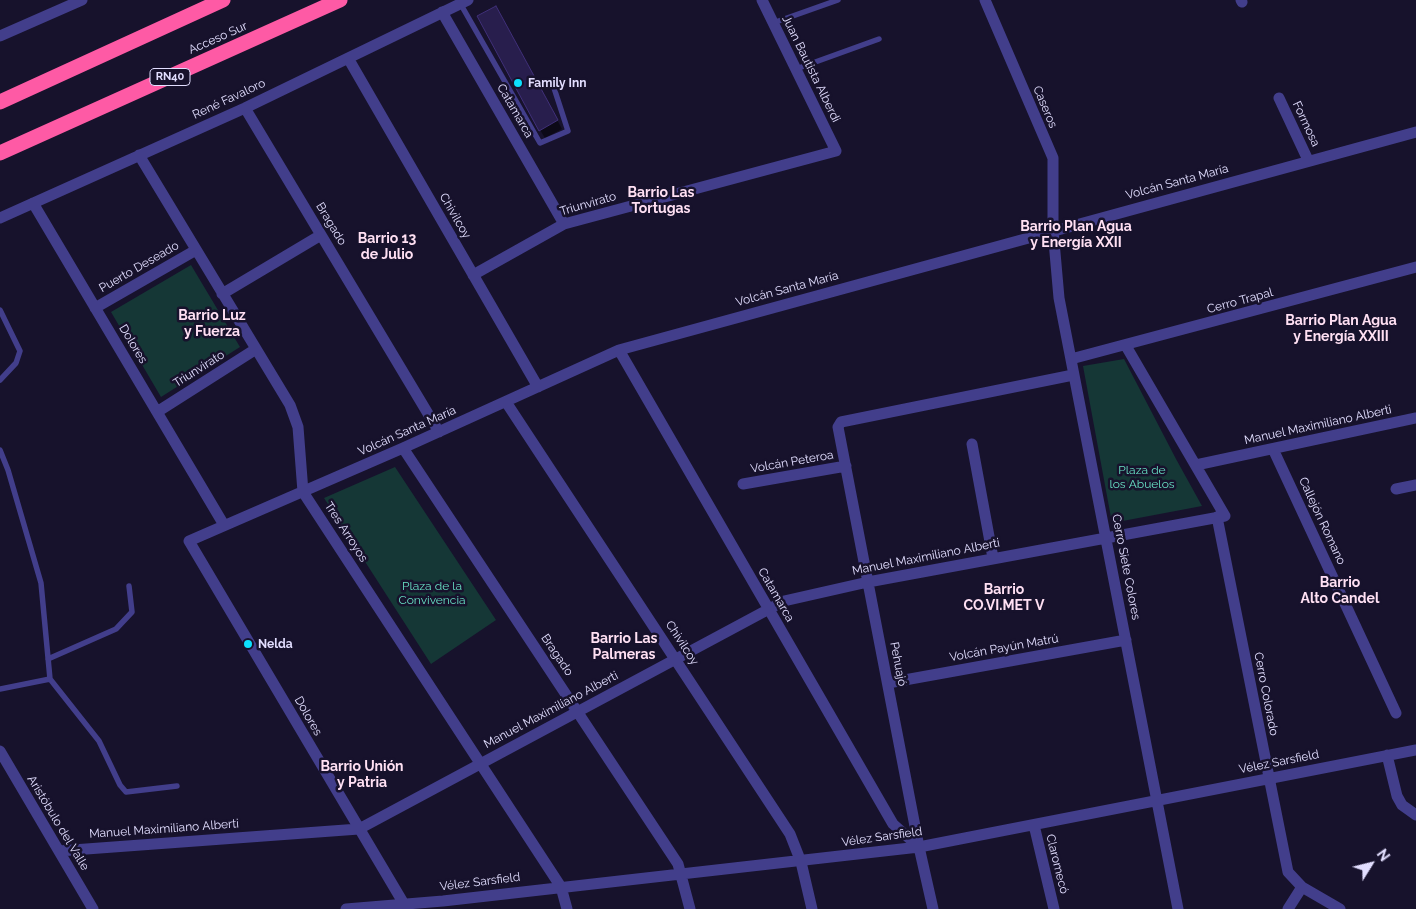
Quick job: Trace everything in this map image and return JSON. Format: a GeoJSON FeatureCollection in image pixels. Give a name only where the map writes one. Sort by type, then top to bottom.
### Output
{"type":"FeatureCollection","features":[{"type":"Feature","properties":{"kind":"highway"},"geometry":{"type":"LineString","coordinates":[[0,102],[223,0]]}},
{"type":"Feature","properties":{"kind":"highway","name":"Acceso Sur"},"geometry":{"type":"LineString","coordinates":[[0,153],[340,0]]}},
{"type":"Feature","properties":{"kind":"street"},"geometry":{"type":"LineString","coordinates":[[0,36],[82,0]]}},
{"type":"Feature","properties":{"kind":"street","name":"Juan Bautista Alberdi"},"geometry":{"type":"LineString","coordinates":[[762,0],[836,151]]}},
{"type":"Feature","properties":{"kind":"street","name":"Caseros"},"geometry":{"type":"LineString","coordinates":[[985,0],[1053,158],[1053,230]]}},
{"type":"Feature","properties":{"kind":"street","name":"René Favaloro"},"geometry":{"type":"LineString","coordinates":[[0,218],[245,108],[464,2]]}},
{"type":"Feature","properties":{"kind":"street","name":"Catamarca"},"geometry":{"type":"LineString","coordinates":[[442,12],[564,224]]}},
{"type":"Feature","properties":{"kind":"street","name":"Chivilcoy"},"geometry":{"type":"LineString","coordinates":[[348,58],[538,387]]}},
{"type":"Feature","properties":{"kind":"street","name":"Formosa"},"geometry":{"type":"LineString","coordinates":[[1279,98],[1308,160]]}},
{"type":"Feature","properties":{"kind":"street","name":"Bragado"},"geometry":{"type":"LineString","coordinates":[[245,108],[439,432]]}},
{"type":"Feature","properties":{"kind":"street","name":"Volcán Santa María"},"geometry":{"type":"LineString","coordinates":[[189,541],[403,448],[619,350],[1416,132]]}},
{"type":"Feature","properties":{"kind":"street","name":"Triunvirato"},"geometry":{"type":"LineString","coordinates":[[473,276],[564,224],[836,151]]}},
{"type":"Feature","properties":{"kind":"street","name":"Tres Arroyos"},"geometry":{"type":"LineString","coordinates":[[139,155],[295,416],[298,427],[303,492],[561,887],[567,909]]}},
{"type":"Feature","properties":{"kind":"street","name":"Dolores"},"geometry":{"type":"LineString","coordinates":[[33,203],[224,526]]}},
{"type":"Feature","properties":{"kind":"street","name":"Cerro Siete Colores"},"geometry":{"type":"LineString","coordinates":[[1053,230],[1059,298],[1178,909]]}},
{"type":"Feature","properties":{"kind":"street"},"geometry":{"type":"LineString","coordinates":[[222,294],[321,234]]}},
{"type":"Feature","properties":{"kind":"street","name":"Puerto Deseado"},"geometry":{"type":"LineString","coordinates":[[95,308],[196,250]]}},
{"type":"Feature","properties":{"kind":"street","name":"Cerro Trapal"},"geometry":{"type":"LineString","coordinates":[[1071,359],[1126,346],[1416,267]]}},
{"type":"Feature","properties":{"kind":"street","name":"Cerro Colorado"},"geometry":{"type":"LineString","coordinates":[[1126,346],[1196,465],[1221,516],[1268,778],[1288,872],[1302,887],[1340,909]]}},
{"type":"Feature","properties":{"kind":"street","name":"Triunvirato"},"geometry":{"type":"LineString","coordinates":[[157,412],[256,349]]}},
{"type":"Feature","properties":{"kind":"street","name":"Catamarca"},"geometry":{"type":"LineString","coordinates":[[619,350],[894,824],[919,847]]}},
{"type":"Feature","properties":{"kind":"street","name":"Pehuajó"},"geometry":{"type":"LineString","coordinates":[[934,909],[919,847],[839,424],[1073,374]]}},
{"type":"Feature","properties":{"kind":"street","name":"Chivilcoy"},"geometry":{"type":"LineString","coordinates":[[506,402],[790,834],[801,862],[812,909]]}},
{"type":"Feature","properties":{"kind":"street","name":"Manuel Maximiliano Alberti"},"geometry":{"type":"LineString","coordinates":[[1196,465],[1416,418]]}},
{"type":"Feature","properties":{"kind":"street"},"geometry":{"type":"LineString","coordinates":[[972,444],[993,558]]}},
{"type":"Feature","properties":{"kind":"street","name":"Bragado"},"geometry":{"type":"LineString","coordinates":[[403,448],[578,711],[682,873],[690,909]]}},
{"type":"Feature","properties":{"kind":"street","name":"Callejón Romano"},"geometry":{"type":"LineString","coordinates":[[1273,449],[1396,713]]}},
{"type":"Feature","properties":{"kind":"street","name":"Volcán Peteroa"},"geometry":{"type":"LineString","coordinates":[[743,484],[846,466]]}},
{"type":"Feature","properties":{"kind":"street"},"geometry":{"type":"LineString","coordinates":[[1396,490],[1416,485]]}},
{"type":"Feature","properties":{"kind":"street","name":"Manuel Maximiliano Alberti"},"geometry":{"type":"LineString","coordinates":[[59,851],[359,829],[784,601],[868,582],[1221,516]]}},
{"type":"Feature","properties":{"kind":"street","name":"Dolores"},"geometry":{"type":"LineString","coordinates":[[189,541],[404,904]]}},
{"type":"Feature","properties":{"kind":"street","name":"Volcán Payún Matrú"},"geometry":{"type":"LineString","coordinates":[[888,683],[1126,640]]}},
{"type":"Feature","properties":{"kind":"street","name":"Vélez Sarsfield"},"geometry":{"type":"LineString","coordinates":[[346,909],[404,904],[444,905],[561,887],[801,862],[919,847],[1416,750]]}},
{"type":"Feature","properties":{"kind":"street","name":"Aristóbulo del Valle"},"geometry":{"type":"LineString","coordinates":[[0,751],[93,909]]}},
{"type":"Feature","properties":{"kind":"street"},"geometry":{"type":"LineString","coordinates":[[1387,755],[1397,796],[1402,805],[1416,815]]}},
{"type":"Feature","properties":{"kind":"street","name":"Claromecó"},"geometry":{"type":"LineString","coordinates":[[1034,825],[1054,909]]}},
{"type":"Feature","properties":{"kind":"street"},"geometry":{"type":"LineString","coordinates":[[1288,909],[1302,887]]}},
{"type":"Feature","properties":{"kind":"lane"},"geometry":{"type":"LineString","coordinates":[[773,23],[838,0]]}},
{"type":"Feature","properties":{"kind":"lane"},"geometry":{"type":"LineString","coordinates":[[464,2],[540,143],[568,131],[554,88]]}},
{"type":"Feature","properties":{"kind":"lane"},"geometry":{"type":"LineString","coordinates":[[796,69],[879,40]]}},
{"type":"Feature","properties":{"kind":"lane"},"geometry":{"type":"LineString","coordinates":[[0,310],[20,351],[16,364],[0,380]]}},
{"type":"Feature","properties":{"kind":"lane"},"geometry":{"type":"LineString","coordinates":[[0,450],[8,470],[41,583],[50,679],[99,741],[120,786],[126,792],[177,786]]}},
{"type":"Feature","properties":{"kind":"lane"},"geometry":{"type":"LineString","coordinates":[[48,659],[116,629],[132,612],[129,586]]}},
{"type":"Feature","properties":{"kind":"lane"},"geometry":{"type":"LineString","coordinates":[[0,689],[50,679]]}},
{"type":"Feature","properties":{"kind":"green space"},"geometry":{"type":"Polygon","coordinates":[[[191,265],[240,347],[161,397],[111,312],[191,265]]]}},
{"type":"Feature","properties":{"kind":"green space","name":"Plaza de los Abuelos"},"geometry":{"type":"Polygon","coordinates":[[[1124,359],[1202,506],[1112,523],[1083,366],[1124,359]]]}},
{"type":"Feature","properties":{"kind":"green space","name":"Plaza de la Convivencia"},"geometry":{"type":"Polygon","coordinates":[[[395,467],[496,620],[431,664],[324,498],[395,467]]]}},
{"type":"Feature","properties":{"kind":"building"},"geometry":{"type":"Polygon","coordinates":[[[496,6],[558,120],[539,131],[477,16],[496,6]]]}},
{"type":"Feature","properties":{"kind":"place","name":"Family Inn"},"geometry":{"type":"Point","coordinates":[518,83]}},
{"type":"Feature","properties":{"kind":"place","name":"Nelda"},"geometry":{"type":"Point","coordinates":[248,644]}},
{"type":"Feature","properties":{"kind":"district","name":"Barrio Las Tortugas"},"geometry":{"type":"Point","coordinates":[661,202]}},
{"type":"Feature","properties":{"kind":"district","name":"Barrio Plan Agua y Energía XXII"},"geometry":{"type":"Point","coordinates":[1076,236]}},
{"type":"Feature","properties":{"kind":"district","name":"Barrio 13 de Julio"},"geometry":{"type":"Point","coordinates":[387,248]}},
{"type":"Feature","properties":{"kind":"district","name":"Barrio Luz y Fuerza"},"geometry":{"type":"Point","coordinates":[212,324]}},
{"type":"Feature","properties":{"kind":"district","name":"Barrio Plan Agua y Energía XXIII"},"geometry":{"type":"Point","coordinates":[1341,330]}},
{"type":"Feature","properties":{"kind":"district","name":"Barrio Alto Candel"},"geometry":{"type":"Point","coordinates":[1340,592]}},
{"type":"Feature","properties":{"kind":"district","name":"Barrio CO.VI.MET V"},"geometry":{"type":"Point","coordinates":[1004,598]}},
{"type":"Feature","properties":{"kind":"district","name":"Barrio Las Palmeras"},"geometry":{"type":"Point","coordinates":[624,648]}},
{"type":"Feature","properties":{"kind":"district","name":"Barrio Unión y Patria"},"geometry":{"type":"Point","coordinates":[362,776]}}]}
